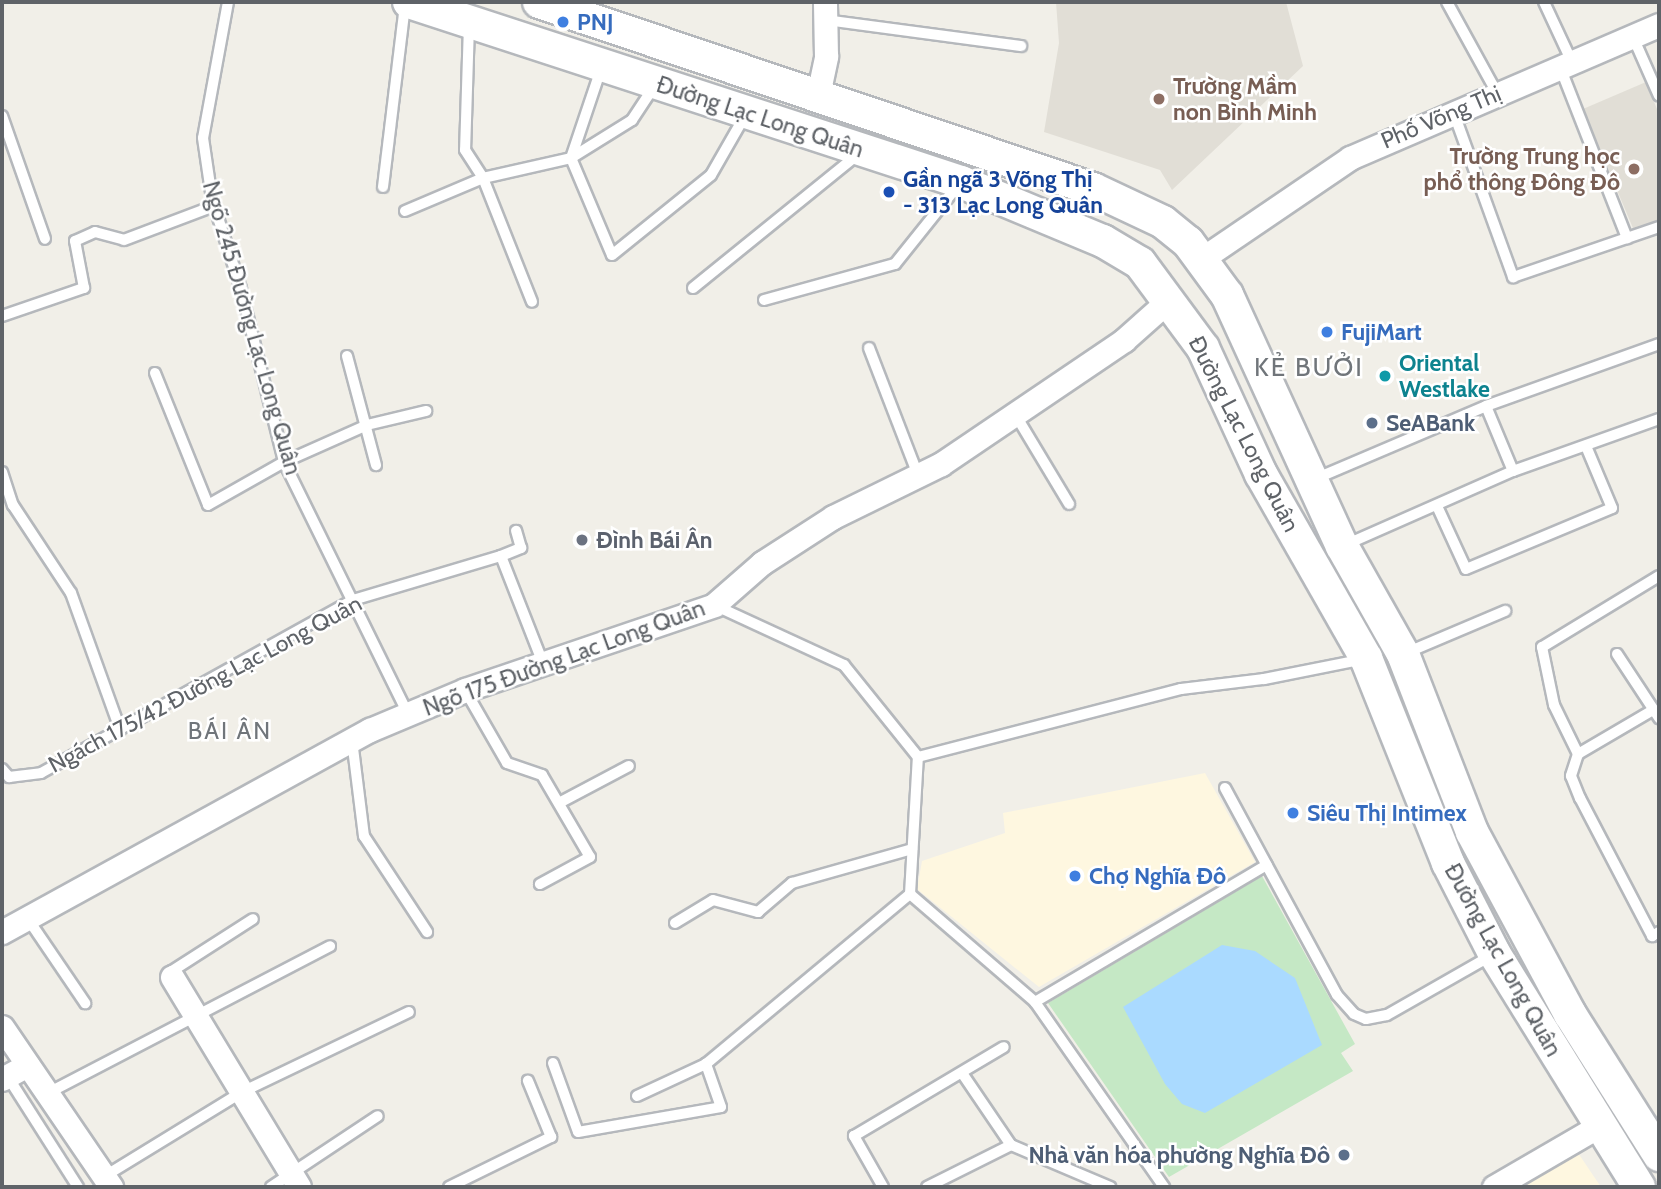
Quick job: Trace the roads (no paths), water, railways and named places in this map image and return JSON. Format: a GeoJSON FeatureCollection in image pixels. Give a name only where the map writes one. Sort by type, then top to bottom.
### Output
{"type":"FeatureCollection","features":[{"type":"Feature","properties":{"kind":"main road","name":"Đường Lạc Long Quân"},"geometry":{"type":"LineString","coordinates":[[407,2],[603,63],[656,83],[961,182],[1122,250],[1140,263],[1170,299],[1203,348],[1261,474],[1366,659],[1389,710],[1448,863],[1494,953],[1540,1032],[1639,1187]]}},
{"type":"Feature","properties":{"kind":"main road","name":"Đường Lạc Long Quân"},"geometry":{"type":"LineString","coordinates":[[539,2],[582,9],[745,71],[1093,189],[1163,222],[1203,258],[1227,295],[1315,479],[1342,546],[1403,654],[1472,832],[1570,1014],[1659,1155]]}},
{"type":"Feature","properties":{"kind":"main road"},"geometry":{"type":"LineString","coordinates":[[742,111],[745,71]]}},
{"type":"Feature","properties":{"kind":"main road"},"geometry":{"type":"LineString","coordinates":[[1389,710],[1421,698]]}},
{"type":"Feature","properties":{"kind":"main road"},"geometry":{"type":"LineString","coordinates":[[1540,1032],[1570,1014]]}},
{"type":"Feature","properties":{"kind":"street"},"geometry":{"type":"LineString","coordinates":[[818,95],[826,56],[826,11]]}},
{"type":"Feature","properties":{"kind":"street","name":"Phố Võng Thị"},"geometry":{"type":"LineString","coordinates":[[1203,258],[1350,158],[1453,111],[1659,25]]}},
{"type":"Feature","properties":{"kind":"street","name":"Ngõ 175 Đường Lạc Long Quân"},"geometry":{"type":"LineString","coordinates":[[2,932],[352,740],[408,714],[464,690],[714,605],[762,563],[833,517],[918,475],[1016,414],[1124,340],[1170,299]]}},
{"type":"Feature","properties":{"kind":"street"},"geometry":{"type":"LineString","coordinates":[[172,977],[295,1181]]}},
{"type":"Feature","properties":{"kind":"street"},"geometry":{"type":"LineString","coordinates":[[2,1027],[108,1182]]}},
{"type":"Feature","properties":{"kind":"street"},"geometry":{"type":"LineString","coordinates":[[4,1074],[27,1065]]}},
{"type":"Feature","properties":{"kind":"street"},"geometry":{"type":"LineString","coordinates":[[1494,1187],[1599,1126]]}},
{"type":"Feature","properties":{"kind":"lane","name":"Ngõ 245 Đường Lạc Long Quân"},"geometry":{"type":"LineString","coordinates":[[228,2],[203,138],[214,206],[241,289],[284,461],[408,714]]}},
{"type":"Feature","properties":{"kind":"lane"},"geometry":{"type":"LineString","coordinates":[[383,187],[407,2]]}},
{"type":"Feature","properties":{"kind":"lane"},"geometry":{"type":"LineString","coordinates":[[1447,2],[1497,93]]}},
{"type":"Feature","properties":{"kind":"lane"},"geometry":{"type":"LineString","coordinates":[[1544,2],[1627,238]]}},
{"type":"Feature","properties":{"kind":"lane"},"geometry":{"type":"LineString","coordinates":[[826,11],[1021,46]]}},
{"type":"Feature","properties":{"kind":"lane"},"geometry":{"type":"LineString","coordinates":[[470,22],[465,150],[482,178],[532,302]]}},
{"type":"Feature","properties":{"kind":"lane"},"geometry":{"type":"LineString","coordinates":[[1633,37],[1659,96]]}},
{"type":"Feature","properties":{"kind":"lane"},"geometry":{"type":"LineString","coordinates":[[603,63],[571,158],[612,255],[711,175],[742,111]]}},
{"type":"Feature","properties":{"kind":"lane"},"geometry":{"type":"LineString","coordinates":[[405,211],[482,178],[571,158],[632,120],[656,83]]}},
{"type":"Feature","properties":{"kind":"lane"},"geometry":{"type":"LineString","coordinates":[[1453,111],[1513,277],[1659,227]]}},
{"type":"Feature","properties":{"kind":"lane"},"geometry":{"type":"LineString","coordinates":[[2,116],[7,141],[45,239]]}},
{"type":"Feature","properties":{"kind":"lane"},"geometry":{"type":"LineString","coordinates":[[693,288],[862,151]]}},
{"type":"Feature","properties":{"kind":"lane"},"geometry":{"type":"LineString","coordinates":[[764,300],[895,264],[961,182]]}},
{"type":"Feature","properties":{"kind":"lane"},"geometry":{"type":"LineString","coordinates":[[2,316],[84,288],[75,241],[95,232],[124,240],[214,206]]}},
{"type":"Feature","properties":{"kind":"lane"},"geometry":{"type":"LineString","coordinates":[[1315,479],[1486,406],[1659,344]]}},
{"type":"Feature","properties":{"kind":"lane"},"geometry":{"type":"LineString","coordinates":[[869,348],[918,475]]}},
{"type":"Feature","properties":{"kind":"lane"},"geometry":{"type":"LineString","coordinates":[[347,356],[376,465]]}},
{"type":"Feature","properties":{"kind":"lane"},"geometry":{"type":"LineString","coordinates":[[155,373],[208,505],[284,461],[367,425],[426,411]]}},
{"type":"Feature","properties":{"kind":"lane"},"geometry":{"type":"LineString","coordinates":[[1486,406],[1513,471]]}},
{"type":"Feature","properties":{"kind":"lane"},"geometry":{"type":"LineString","coordinates":[[1016,414],[1069,504]]}},
{"type":"Feature","properties":{"kind":"lane"},"geometry":{"type":"LineString","coordinates":[[1342,546],[1513,471],[1659,419]]}},
{"type":"Feature","properties":{"kind":"lane"},"geometry":{"type":"LineString","coordinates":[[1437,506],[1466,569],[1612,509],[1586,446]]}},
{"type":"Feature","properties":{"kind":"lane"},"geometry":{"type":"LineString","coordinates":[[2,472],[13,505],[71,593],[120,729]]}},
{"type":"Feature","properties":{"kind":"lane"},"geometry":{"type":"LineString","coordinates":[[516,531],[521,548],[501,556],[543,663]]}},
{"type":"Feature","properties":{"kind":"lane","name":"Ngách 175/42 Đường Lạc Long Quân"},"geometry":{"type":"LineString","coordinates":[[2,769],[9,777],[41,773],[353,600],[501,556]]}},
{"type":"Feature","properties":{"kind":"lane"},"geometry":{"type":"LineString","coordinates":[[1659,576],[1542,647],[1554,705],[1578,754],[1572,776],[1580,798],[1652,936],[1659,932]]}},
{"type":"Feature","properties":{"kind":"lane"},"geometry":{"type":"LineString","coordinates":[[637,1096],[706,1064],[910,894],[918,757],[844,665],[714,605]]}},
{"type":"Feature","properties":{"kind":"lane"},"geometry":{"type":"LineString","coordinates":[[1403,654],[1504,611]]}},
{"type":"Feature","properties":{"kind":"lane"},"geometry":{"type":"LineString","coordinates":[[1578,754],[1656,714],[1617,654]]}},
{"type":"Feature","properties":{"kind":"lane"},"geometry":{"type":"LineString","coordinates":[[918,757],[1181,689],[1264,679],[1366,659]]}},
{"type":"Feature","properties":{"kind":"lane"},"geometry":{"type":"LineString","coordinates":[[464,690],[507,763],[542,775],[590,857],[540,884]]}},
{"type":"Feature","properties":{"kind":"lane"},"geometry":{"type":"LineString","coordinates":[[352,740],[364,836],[427,932]]}},
{"type":"Feature","properties":{"kind":"lane"},"geometry":{"type":"LineString","coordinates":[[558,803],[629,766]]}},
{"type":"Feature","properties":{"kind":"lane"},"geometry":{"type":"LineString","coordinates":[[1225,788],[1337,995],[1354,1014],[1366,1019],[1387,1015],[1494,953]]}},
{"type":"Feature","properties":{"kind":"lane"},"geometry":{"type":"LineString","coordinates":[[675,923],[713,900],[758,912],[792,883],[912,849]]}},
{"type":"Feature","properties":{"kind":"lane"},"geometry":{"type":"LineString","coordinates":[[1035,1002],[1267,865]]}},
{"type":"Feature","properties":{"kind":"lane"},"geometry":{"type":"LineString","coordinates":[[910,894],[1035,1002],[1164,1187]]}},
{"type":"Feature","properties":{"kind":"lane"},"geometry":{"type":"LineString","coordinates":[[29,919],[85,1003]]}},
{"type":"Feature","properties":{"kind":"lane"},"geometry":{"type":"LineString","coordinates":[[172,977],[172,971],[253,919]]}},
{"type":"Feature","properties":{"kind":"lane"},"geometry":{"type":"LineString","coordinates":[[48,1093],[194,1013],[330,946]]}},
{"type":"Feature","properties":{"kind":"lane"},"geometry":{"type":"LineString","coordinates":[[108,1182],[242,1092],[409,1012]]}},
{"type":"Feature","properties":{"kind":"lane"},"geometry":{"type":"LineString","coordinates":[[883,1187],[854,1136],[1004,1047]]}},
{"type":"Feature","properties":{"kind":"lane"},"geometry":{"type":"LineString","coordinates":[[553,1063],[578,1132],[721,1107],[706,1064]]}},
{"type":"Feature","properties":{"kind":"lane"},"geometry":{"type":"LineString","coordinates":[[962,1073],[1011,1145],[1110,1187]]}},
{"type":"Feature","properties":{"kind":"lane"},"geometry":{"type":"LineString","coordinates":[[4,1074],[78,1187]]}},
{"type":"Feature","properties":{"kind":"lane"},"geometry":{"type":"LineString","coordinates":[[450,1187],[551,1137],[528,1081]]}},
{"type":"Feature","properties":{"kind":"lane"},"geometry":{"type":"LineString","coordinates":[[271,1187],[295,1181],[378,1116]]}},
{"type":"Feature","properties":{"kind":"lane"},"geometry":{"type":"LineString","coordinates":[[927,1187],[1011,1145]]}},
{"type":"Feature","properties":{"kind":"water"},"geometry":{"type":"Polygon","coordinates":[[[1222,945],[1255,951],[1295,978],[1322,1045],[1205,1113],[1182,1104],[1165,1084],[1123,1007],[1222,945]]]}},
{"type":"Feature","properties":{"kind":"place","name":"PNJ"},"geometry":{"type":"Point","coordinates":[563,22]}},
{"type":"Feature","properties":{"kind":"place","name":"Trường Mầm non Bình Minh"},"geometry":{"type":"Point","coordinates":[1159,99]}},
{"type":"Feature","properties":{"kind":"place","name":"Trường Trung học phổ thông Đông Đô"},"geometry":{"type":"Point","coordinates":[1634,169]}},
{"type":"Feature","properties":{"kind":"place","name":"Gần ngã 3 Võng Thị - 313 Lạc Long Quân"},"geometry":{"type":"Point","coordinates":[889,192]}},
{"type":"Feature","properties":{"kind":"place","name":"FujiMart"},"geometry":{"type":"Point","coordinates":[1327,332]}},
{"type":"Feature","properties":{"kind":"place","name":"Oriental Westlake"},"geometry":{"type":"Point","coordinates":[1385,376]}},
{"type":"Feature","properties":{"kind":"place","name":"SeABank"},"geometry":{"type":"Point","coordinates":[1372,423]}},
{"type":"Feature","properties":{"kind":"place","name":"Đình Bái Ân"},"geometry":{"type":"Point","coordinates":[582,540]}},
{"type":"Feature","properties":{"kind":"place","name":"Siêu Thị Intimex"},"geometry":{"type":"Point","coordinates":[1293,813]}},
{"type":"Feature","properties":{"kind":"place","name":"Chợ Nghĩa Đô"},"geometry":{"type":"Point","coordinates":[1075,876]}},
{"type":"Feature","properties":{"kind":"place","name":"Nhà văn hóa phường Nghĩa Đô"},"geometry":{"type":"Point","coordinates":[1344,1155]}},
{"type":"Feature","properties":{"kind":"district","name":"KẺ BƯỞI"},"geometry":{"type":"Point","coordinates":[1309,368]}},
{"type":"Feature","properties":{"kind":"district","name":"BÁI ÂN"},"geometry":{"type":"Point","coordinates":[230,731]}}]}
